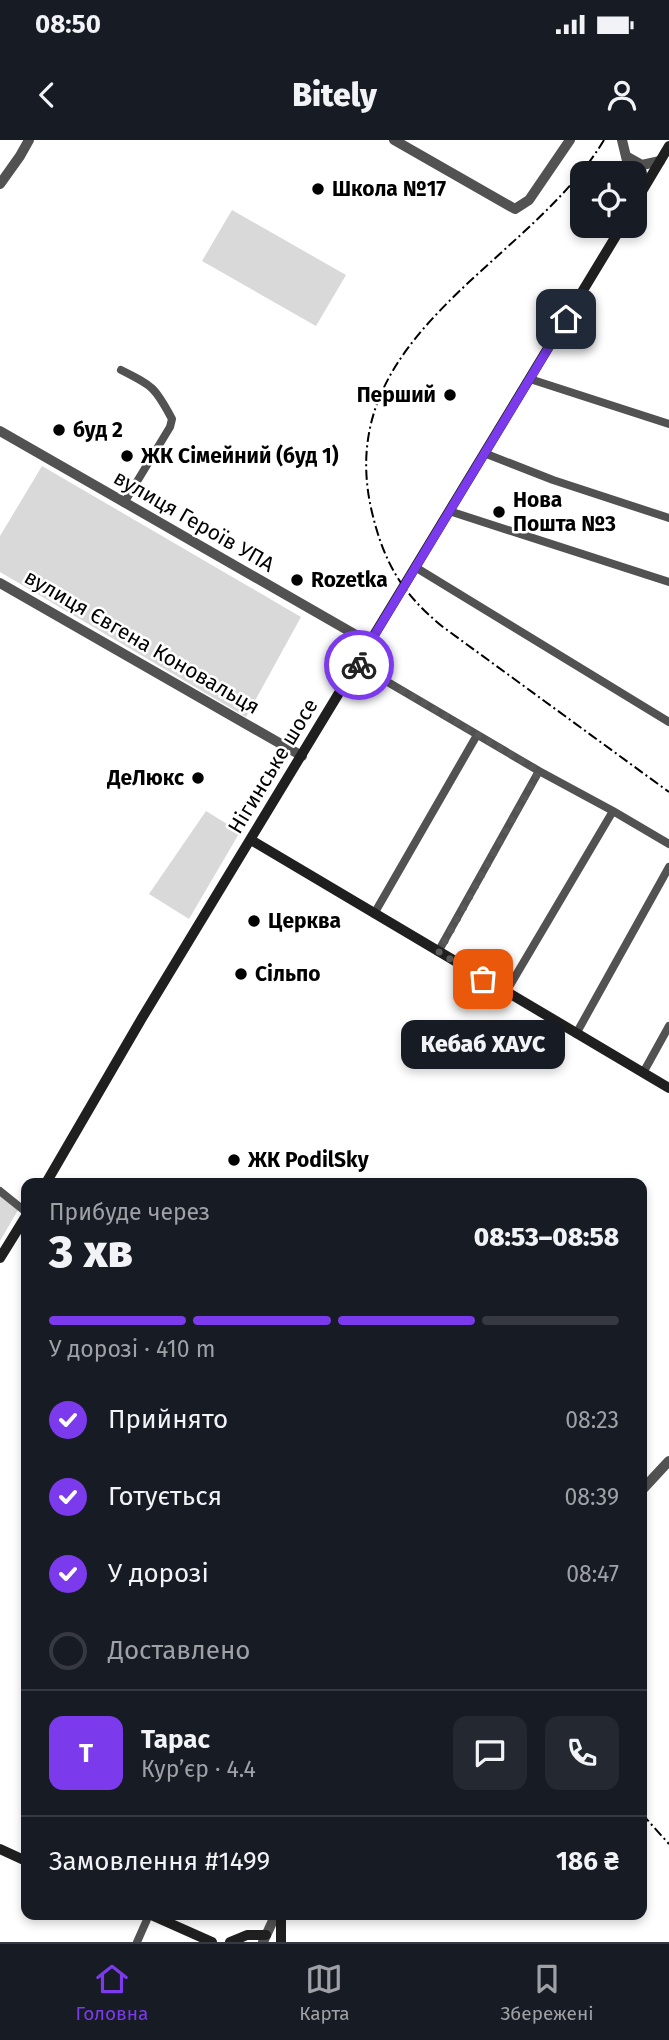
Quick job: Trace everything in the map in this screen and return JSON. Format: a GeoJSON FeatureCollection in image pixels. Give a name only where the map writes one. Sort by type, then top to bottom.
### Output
{"type":"FeatureCollection","features":[{"type":"Feature","properties":{"kind":"main road"},"geometry":{"type":"LineString","coordinates":[[647,182],[669,146]]}},
{"type":"Feature","properties":{"kind":"main road","name":"Нігинське шосе"},"geometry":{"type":"LineString","coordinates":[[52,1178],[104,1082],[615,238]]}},
{"type":"Feature","properties":{"kind":"main road"},"geometry":{"type":"LineString","coordinates":[[251,840],[669,1088]]}},
{"type":"Feature","properties":{"kind":"main road"},"geometry":{"type":"LineString","coordinates":[[0,1258],[21,1222]]}},
{"type":"Feature","properties":{"kind":"main road"},"geometry":{"type":"LineString","coordinates":[[1,1854],[21,1860]]}},
{"type":"Feature","properties":{"kind":"main road"},"geometry":{"type":"LineString","coordinates":[[162,1920],[212,1942]]}},
{"type":"Feature","properties":{"kind":"main road"},"geometry":{"type":"LineString","coordinates":[[279,1920],[281,1942]]}},
{"type":"Feature","properties":{"kind":"main road"},"geometry":{"type":"LineString","coordinates":[[230,1942],[247,1935],[265,1938]]}},
{"type":"Feature","properties":{"kind":"street"},"geometry":{"type":"LineString","coordinates":[[0,184],[29,140]]}},
{"type":"Feature","properties":{"kind":"street"},"geometry":{"type":"LineString","coordinates":[[394,140],[515,209],[529,200],[570,140]]}},
{"type":"Feature","properties":{"kind":"street"},"geometry":{"type":"LineString","coordinates":[[622,140],[627,161]]}},
{"type":"Feature","properties":{"kind":"street"},"geometry":{"type":"LineString","coordinates":[[626,156],[642,165],[660,161]]}},
{"type":"Feature","properties":{"kind":"street"},"geometry":{"type":"LineString","coordinates":[[121,370],[150,384],[172,419],[170,427],[124,503]]}},
{"type":"Feature","properties":{"kind":"street"},"geometry":{"type":"LineString","coordinates":[[530,379],[669,424]]}},
{"type":"Feature","properties":{"kind":"street","name":"вулиця Героїв УПА"},"geometry":{"type":"LineString","coordinates":[[0,431],[370,643]]}},
{"type":"Feature","properties":{"kind":"street"},"geometry":{"type":"LineString","coordinates":[[484,453],[542,476],[669,518]]}},
{"type":"Feature","properties":{"kind":"street"},"geometry":{"type":"LineString","coordinates":[[449,511],[669,582]]}},
{"type":"Feature","properties":{"kind":"street"},"geometry":{"type":"LineString","coordinates":[[415,567],[669,722]]}},
{"type":"Feature","properties":{"kind":"street","name":"вулиця Євгена Коновальця"},"geometry":{"type":"LineString","coordinates":[[0,583],[302,756]]}},
{"type":"Feature","properties":{"kind":"street"},"geometry":{"type":"LineString","coordinates":[[357,664],[669,845]]}},
{"type":"Feature","properties":{"kind":"street"},"geometry":{"type":"LineString","coordinates":[[374,914],[477,735]]}},
{"type":"Feature","properties":{"kind":"street"},"geometry":{"type":"LineString","coordinates":[[439,952],[539,771]]}},
{"type":"Feature","properties":{"kind":"street"},"geometry":{"type":"LineString","coordinates":[[506,992],[613,811]]}},
{"type":"Feature","properties":{"kind":"street"},"geometry":{"type":"LineString","coordinates":[[576,1034],[669,867]]}},
{"type":"Feature","properties":{"kind":"street"},"geometry":{"type":"LineString","coordinates":[[643,1073],[669,1026]]}},
{"type":"Feature","properties":{"kind":"street"},"geometry":{"type":"LineString","coordinates":[[0,1191],[21,1210]]}},
{"type":"Feature","properties":{"kind":"street"},"geometry":{"type":"LineString","coordinates":[[647,1485],[669,1461]]}},
{"type":"Feature","properties":{"kind":"street"},"geometry":{"type":"LineString","coordinates":[[137,1942],[146,1920]]}},
{"type":"Feature","properties":{"kind":"street"},"geometry":{"type":"LineString","coordinates":[[265,1938],[275,1920]]}},
{"type":"Feature","properties":{"kind":"shaded area"},"geometry":{"type":"Polygon","coordinates":[[[232,210],[346,275],[316,326],[202,261],[232,210]]]}},
{"type":"Feature","properties":{"kind":"shaded area"},"geometry":{"type":"Polygon","coordinates":[[[42,466],[301,617],[246,717],[0,572],[0,536],[42,466]]]}},
{"type":"Feature","properties":{"kind":"shaded area"},"geometry":{"type":"Polygon","coordinates":[[[206,811],[240,832],[189,919],[149,894],[206,811]]]}},
{"type":"Feature","properties":{"kind":"shaded area"},"geometry":{"type":"Polygon","coordinates":[[[0,1195],[18,1210],[0,1241],[0,1195]]]}},
{"type":"Feature","properties":{"kind":"railway"},"geometry":{"type":"LineString","coordinates":[[604,140],[571,185],[531,226],[445,305],[408,348],[381,394],[367,447],[371,508],[381,544],[396,575],[428,614],[669,792]]}},
{"type":"Feature","properties":{"kind":"railway"},"geometry":{"type":"LineString","coordinates":[[647,1820],[669,1844]]}},
{"type":"Feature","properties":{"kind":"way so far"},"geometry":{"type":"LineString","coordinates":[[359,665],[539,771],[439,952],[483,979]]}},
{"type":"Feature","properties":{"kind":"place","name":"Школа №17"},"geometry":{"type":"Point","coordinates":[318,189]}},
{"type":"Feature","properties":{"kind":"place","name":"Перший"},"geometry":{"type":"Point","coordinates":[450,395]}},
{"type":"Feature","properties":{"kind":"place","name":"буд 2"},"geometry":{"type":"Point","coordinates":[59,430]}},
{"type":"Feature","properties":{"kind":"place","name":"ЖК Сімейний (буд 1)"},"geometry":{"type":"Point","coordinates":[127,456]}},
{"type":"Feature","properties":{"kind":"place","name":"Нова Пошта №3"},"geometry":{"type":"Point","coordinates":[499,512]}},
{"type":"Feature","properties":{"kind":"place","name":"Rozetka"},"geometry":{"type":"Point","coordinates":[297,580]}},
{"type":"Feature","properties":{"kind":"place","name":"ДеЛюкс"},"geometry":{"type":"Point","coordinates":[198,778]}},
{"type":"Feature","properties":{"kind":"place","name":"Церква"},"geometry":{"type":"Point","coordinates":[254,921]}},
{"type":"Feature","properties":{"kind":"place","name":"Сільпо"},"geometry":{"type":"Point","coordinates":[241,974]}},
{"type":"Feature","properties":{"kind":"place","name":"Кебаб ХАУС"},"geometry":{"type":"Point","coordinates":[483,979]}},
{"type":"Feature","properties":{"kind":"place","name":"ЖК PodilSky"},"geometry":{"type":"Point","coordinates":[234,1160]}},
{"type":"Feature","properties":{"kind":"route"},"geometry":{"type":"LineString","coordinates":[[359,665],[357,664],[566,319]]}}]}
